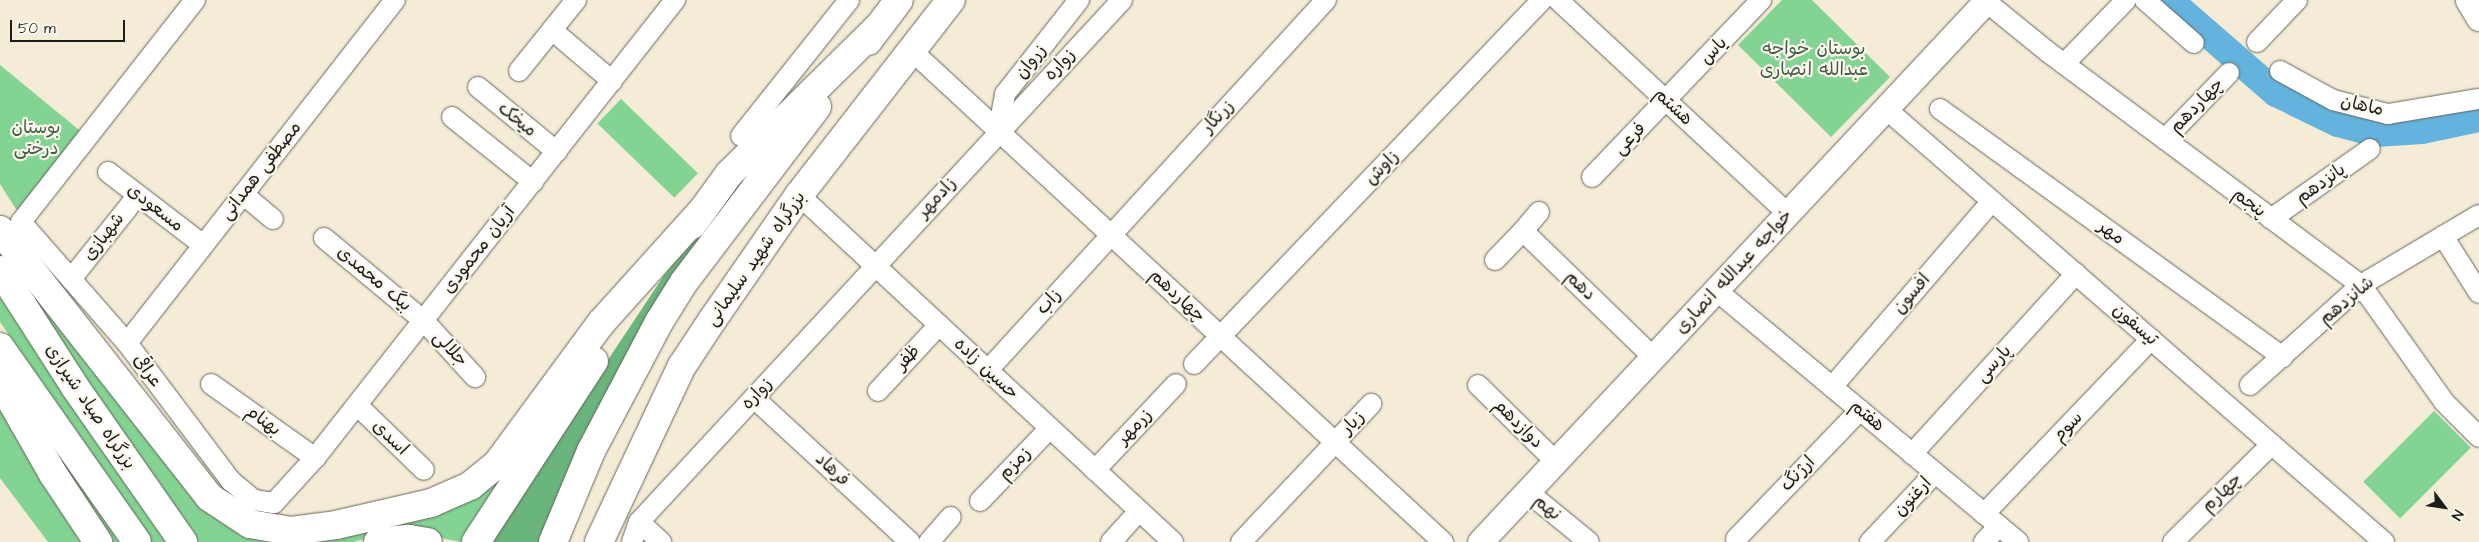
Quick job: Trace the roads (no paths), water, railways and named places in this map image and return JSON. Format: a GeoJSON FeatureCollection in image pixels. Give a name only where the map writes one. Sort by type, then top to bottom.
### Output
{"type":"FeatureCollection","features":[{"type":"Feature","properties":{"kind":"highway"},"geometry":{"type":"LineString","coordinates":[[554,542],[595,443],[659,322],[684,282],[899,0]]}},
{"type":"Feature","properties":{"kind":"highway","name":"بزرگراه شهید سلیمانی"},"geometry":{"type":"LineString","coordinates":[[599,542],[645,440],[682,366],[799,195],[951,0]]}},
{"type":"Feature","properties":{"kind":"highway"},"geometry":{"type":"LineString","coordinates":[[476,542],[612,334],[729,174],[879,26]]}},
{"type":"Feature","properties":{"kind":"highway"},"geometry":{"type":"LineString","coordinates":[[10,226],[209,497],[250,524],[274,531],[291,531],[336,525],[431,503],[470,486],[497,464],[601,322],[702,211]]}},
{"type":"Feature","properties":{"kind":"highway","name":"بزرگراه صیاد شیرازی"},"geometry":{"type":"LineString","coordinates":[[0,270],[75,387],[183,542]]}},
{"type":"Feature","properties":{"kind":"highway"},"geometry":{"type":"LineString","coordinates":[[0,347],[136,542]]}},
{"type":"Feature","properties":{"kind":"highway"},"geometry":{"type":"LineString","coordinates":[[0,381],[53,474],[98,542]]}},
{"type":"Feature","properties":{"kind":"highway"},"geometry":{"type":"LineString","coordinates":[[616,542],[645,440]]}},
{"type":"Feature","properties":{"kind":"highway"},"geometry":{"type":"LineString","coordinates":[[378,542],[388,539],[428,542]]}},
{"type":"Feature","properties":{"kind":"main road","name":"خواجه عبدالله انصاری"},"geometry":{"type":"LineString","coordinates":[[1480,542],[1529,493],[1985,0]]}},
{"type":"Feature","properties":{"kind":"main road"},"geometry":{"type":"LineString","coordinates":[[2468,0],[2479,18]]}},
{"type":"Feature","properties":{"kind":"street"},"geometry":{"type":"LineString","coordinates":[[10,226],[195,0]]}},
{"type":"Feature","properties":{"kind":"street","name":"مصطفی همدانی"},"geometry":{"type":"LineString","coordinates":[[127,343],[395,0]]}},
{"type":"Feature","properties":{"kind":"street"},"geometry":{"type":"LineString","coordinates":[[519,71],[576,0]]}},
{"type":"Feature","properties":{"kind":"street","name":"آریان محمودی"},"geometry":{"type":"LineString","coordinates":[[280,498],[357,406],[675,0]]}},
{"type":"Feature","properties":{"kind":"street"},"geometry":{"type":"LineString","coordinates":[[741,136],[849,0]]}},
{"type":"Feature","properties":{"kind":"street","name":"زروان"},"geometry":{"type":"LineString","coordinates":[[998,131],[1006,94],[1079,0]]}},
{"type":"Feature","properties":{"kind":"street","name":"زواره"},"geometry":{"type":"LineString","coordinates":[[998,131],[1122,0]]}},
{"type":"Feature","properties":{"kind":"street","name":"زرنگار"},"geometry":{"type":"LineString","coordinates":[[1111,234],[1326,0]]}},
{"type":"Feature","properties":{"kind":"street","name":"زاوش"},"geometry":{"type":"LineString","coordinates":[[1194,364],[1542,0]]}},
{"type":"Feature","properties":{"kind":"street","name":"هشتم"},"geometry":{"type":"LineString","coordinates":[[1558,0],[1788,214]]}},
{"type":"Feature","properties":{"kind":"street","name":"یاس"},"geometry":{"type":"LineString","coordinates":[[1667,102],[1761,0]]}},
{"type":"Feature","properties":{"kind":"street","name":"پنجم"},"geometry":{"type":"LineString","coordinates":[[1985,0],[2064,64],[2362,285],[2444,402],[2479,437]]}},
{"type":"Feature","properties":{"kind":"street"},"geometry":{"type":"LineString","coordinates":[[2064,64],[2126,0]]}},
{"type":"Feature","properties":{"kind":"street"},"geometry":{"type":"LineString","coordinates":[[2145,0],[2194,43]]}},
{"type":"Feature","properties":{"kind":"street"},"geometry":{"type":"LineString","coordinates":[[2257,42],[2297,0]]}},
{"type":"Feature","properties":{"kind":"street"},"geometry":{"type":"LineString","coordinates":[[552,30],[612,82]]}},
{"type":"Feature","properties":{"kind":"street","name":"چهاردهم"},"geometry":{"type":"LineString","coordinates":[[912,50],[1443,542]]}},
{"type":"Feature","properties":{"kind":"street","name":"ماهان"},"geometry":{"type":"LineString","coordinates":[[2280,71],[2333,100],[2388,114],[2479,99]]}},
{"type":"Feature","properties":{"kind":"street","name":"چهاردهم"},"geometry":{"type":"LineString","coordinates":[[2165,139],[2229,73]]}},
{"type":"Feature","properties":{"kind":"street","name":"میخک"},"geometry":{"type":"LineString","coordinates":[[478,87],[557,152]]}},
{"type":"Feature","properties":{"kind":"street","name":"فرعی"},"geometry":{"type":"LineString","coordinates":[[1592,177],[1667,102]]}},
{"type":"Feature","properties":{"kind":"street","name":"تیسفون"},"geometry":{"type":"LineString","coordinates":[[1886,109],[2384,542]]}},
{"type":"Feature","properties":{"kind":"street","name":"مهر"},"geometry":{"type":"LineString","coordinates":[[1940,109],[2283,357]]}},
{"type":"Feature","properties":{"kind":"street"},"geometry":{"type":"LineString","coordinates":[[452,117],[533,182]]}},
{"type":"Feature","properties":{"kind":"street","name":"زادمهر"},"geometry":{"type":"LineString","coordinates":[[875,266],[998,131]]}},
{"type":"Feature","properties":{"kind":"street","name":"پانزدهم"},"geometry":{"type":"LineString","coordinates":[[2271,219],[2370,149]]}},
{"type":"Feature","properties":{"kind":"street","name":"مسعودی"},"geometry":{"type":"LineString","coordinates":[[108,172],[202,245]]}},
{"type":"Feature","properties":{"kind":"street"},"geometry":{"type":"LineString","coordinates":[[243,194],[273,219]]}},
{"type":"Feature","properties":{"kind":"street","name":"شهبازی"},"geometry":{"type":"LineString","coordinates":[[71,279],[138,195]]}},
{"type":"Feature","properties":{"kind":"street","name":"حسین زاده"},"geometry":{"type":"LineString","coordinates":[[799,195],[1173,542]]}},
{"type":"Feature","properties":{"kind":"street","name":"افسون"},"geometry":{"type":"LineString","coordinates":[[1832,387],[1992,201]]}},
{"type":"Feature","properties":{"kind":"street"},"geometry":{"type":"LineString","coordinates":[[1495,260],[1539,212]]}},
{"type":"Feature","properties":{"kind":"street","name":"شانزدهم"},"geometry":{"type":"LineString","coordinates":[[2250,386],[2362,285],[2479,214]]}},
{"type":"Feature","properties":{"kind":"street","name":"عراقی"},"geometry":{"type":"LineString","coordinates":[[10,226],[71,279],[127,343],[232,481],[254,500],[274,503],[280,498]]}},
{"type":"Feature","properties":{"kind":"street","name":"دهم"},"geometry":{"type":"LineString","coordinates":[[1523,231],[1654,358]]}},
{"type":"Feature","properties":{"kind":"street","name":"زاب"},"geometry":{"type":"LineString","coordinates":[[988,370],[1111,234]]}},
{"type":"Feature","properties":{"kind":"street"},"geometry":{"type":"LineString","coordinates":[[2443,236],[2479,293]]}},
{"type":"Feature","properties":{"kind":"street","name":"بیگ محمدی"},"geometry":{"type":"LineString","coordinates":[[324,238],[424,321]]}},
{"type":"Feature","properties":{"kind":"street","name":"زواره"},"geometry":{"type":"LineString","coordinates":[[639,522],[875,266]]}},
{"type":"Feature","properties":{"kind":"street","name":"پارسی"},"geometry":{"type":"LineString","coordinates":[[1912,454],[2076,274]]}},
{"type":"Feature","properties":{"kind":"street","name":"هفتم"},"geometry":{"type":"LineString","coordinates":[[1717,291],[2018,542]]}},
{"type":"Feature","properties":{"kind":"street","name":"جلالی"},"geometry":{"type":"LineString","coordinates":[[424,321],[476,378]]}},
{"type":"Feature","properties":{"kind":"street","name":"ظفر"},"geometry":{"type":"LineString","coordinates":[[878,391],[939,325]]}},
{"type":"Feature","properties":{"kind":"street","name":"سوم"},"geometry":{"type":"LineString","coordinates":[[1984,542],[1992,520],[2151,339]]}},
{"type":"Feature","properties":{"kind":"street","name":"بهنام"},"geometry":{"type":"LineString","coordinates":[[211,384],[315,458]]}},
{"type":"Feature","properties":{"kind":"street","name":"زرمهر"},"geometry":{"type":"LineString","coordinates":[[1095,470],[1176,384]]}},
{"type":"Feature","properties":{"kind":"street","name":"دوازدهم"},"geometry":{"type":"LineString","coordinates":[[1478,385],[1557,462]]}},
{"type":"Feature","properties":{"kind":"street","name":"فرهاد"},"geometry":{"type":"LineString","coordinates":[[754,398],[910,542]]}},
{"type":"Feature","properties":{"kind":"street","name":"زیار"},"geometry":{"type":"LineString","coordinates":[[1241,542],[1371,404]]}},
{"type":"Feature","properties":{"kind":"street","name":"اسدی"},"geometry":{"type":"LineString","coordinates":[[357,406],[424,470]]}},
{"type":"Feature","properties":{"kind":"street","name":"ارژنگ"},"geometry":{"type":"LineString","coordinates":[[1736,539],[1860,410]]}},
{"type":"Feature","properties":{"kind":"street","name":"زمزم"},"geometry":{"type":"LineString","coordinates":[[980,500],[1050,428]]}},
{"type":"Feature","properties":{"kind":"street","name":"چهارم"},"geometry":{"type":"LineString","coordinates":[[2173,542],[2272,444]]}},
{"type":"Feature","properties":{"kind":"street","name":"ارغنون"},"geometry":{"type":"LineString","coordinates":[[1870,542],[1935,473]]}},
{"type":"Feature","properties":{"kind":"street","name":"نهم"},"geometry":{"type":"LineString","coordinates":[[1529,493],[1589,542]]}},
{"type":"Feature","properties":{"kind":"street"},"geometry":{"type":"LineString","coordinates":[[1111,542],[1139,511]]}},
{"type":"Feature","properties":{"kind":"street"},"geometry":{"type":"LineString","coordinates":[[929,542],[951,517]]}},
{"type":"Feature","properties":{"kind":"street"},"geometry":{"type":"LineString","coordinates":[[632,542],[639,522],[662,542]]}},
{"type":"Feature","properties":{"kind":"waterway"},"geometry":{"type":"LineString","coordinates":[[2169,0],[2276,93],[2338,123],[2376,133],[2422,130],[2479,118]]}},
{"type":"Feature","properties":{"kind":"park label","name":"بوستان خواجه عبدالله انصاری"},"geometry":{"type":"Point","coordinates":[1814,60]}},
{"type":"Feature","properties":{"kind":"park label","name":"بوستان درختی"},"geometry":{"type":"Point","coordinates":[36,139]}}]}
